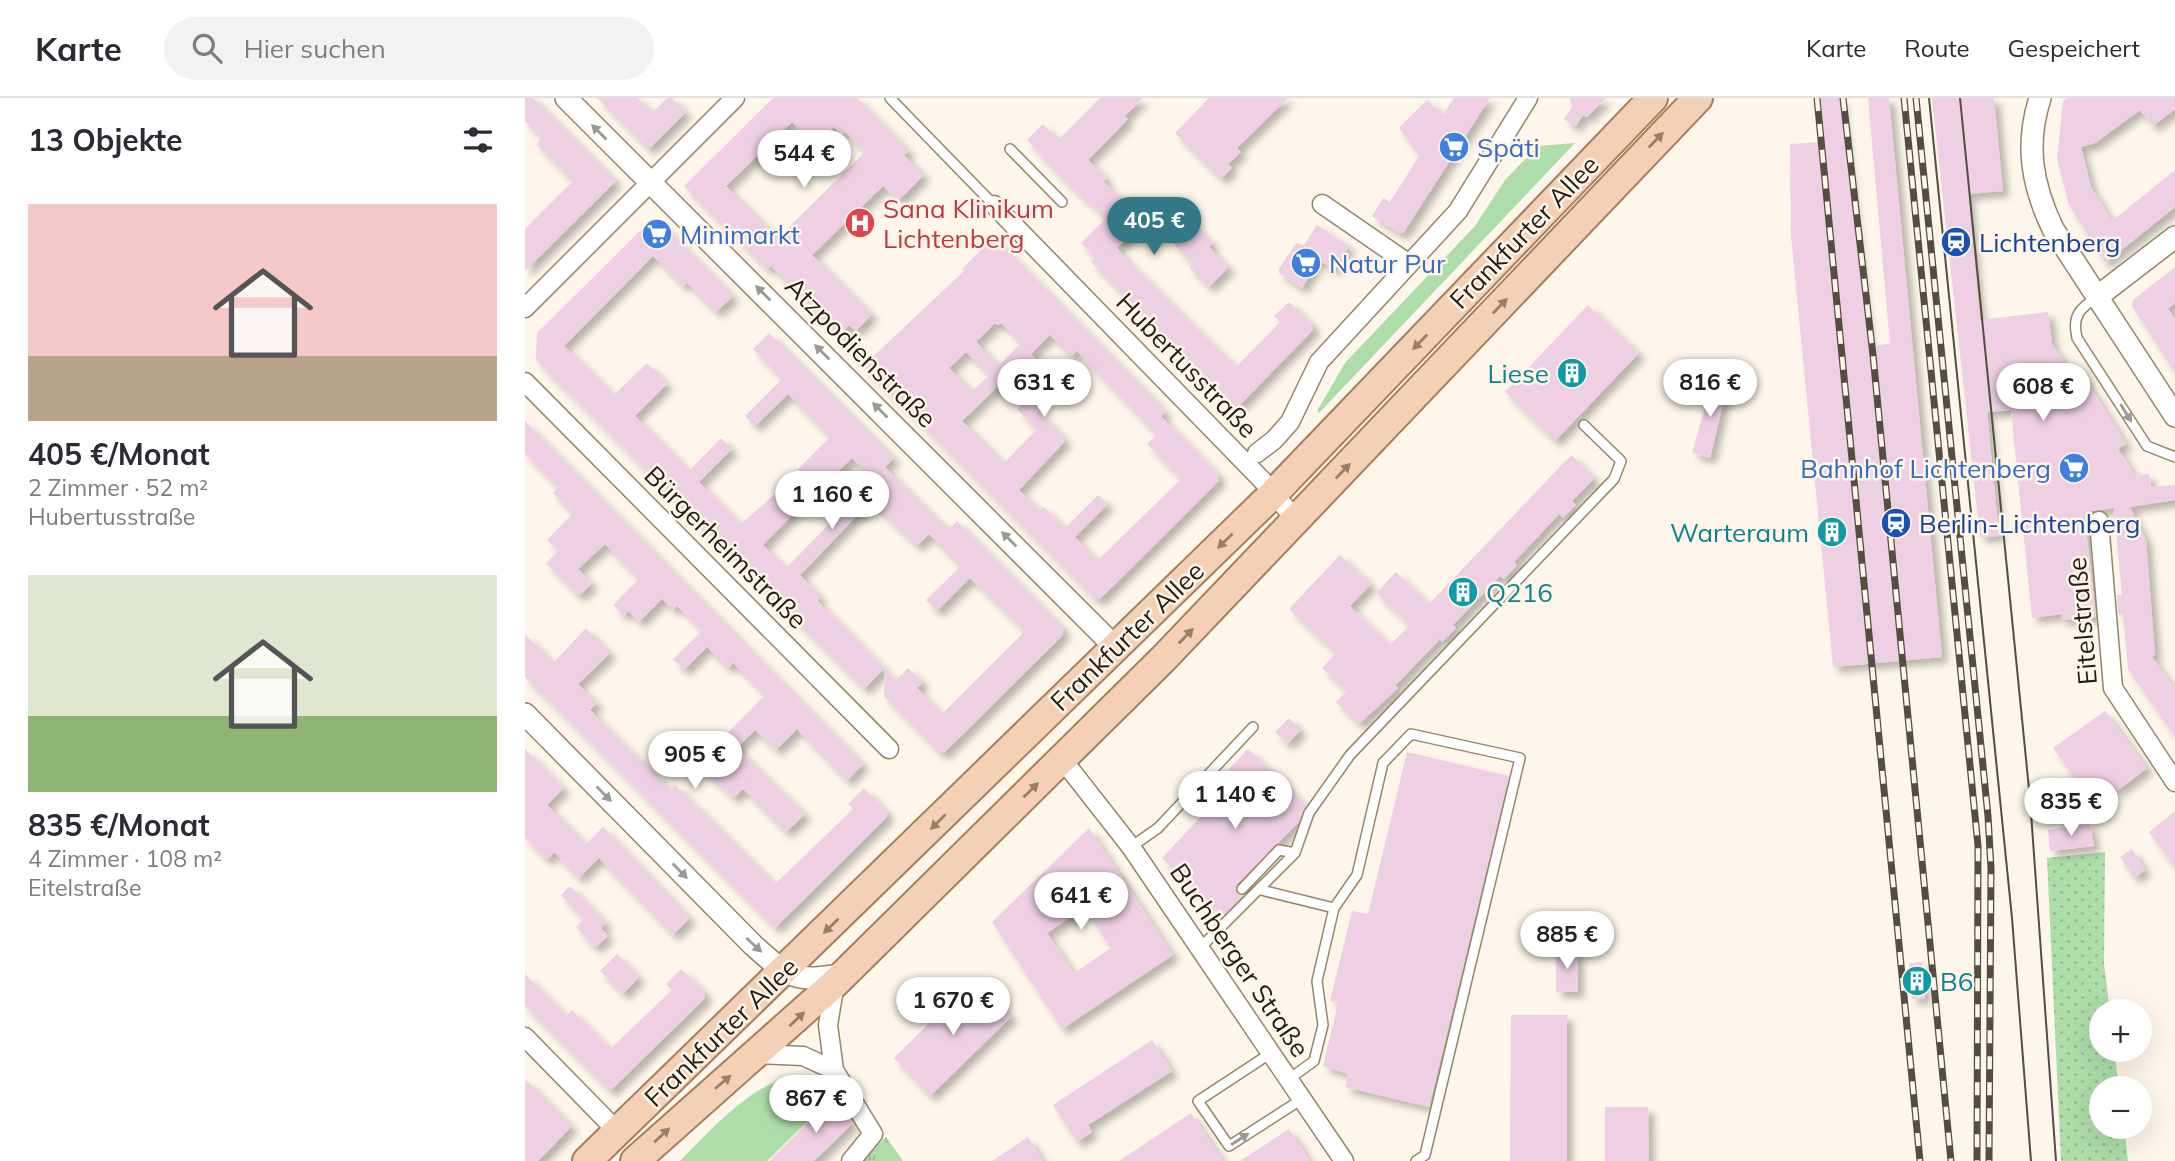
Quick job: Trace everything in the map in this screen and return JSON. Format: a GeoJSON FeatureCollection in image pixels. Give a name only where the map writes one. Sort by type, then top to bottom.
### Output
{"type":"FeatureCollection","features":[{"type":"Feature","properties":{"kind":"main road","name":"Frankfurter Allee"},"geometry":{"type":"LineString","coordinates":[[587,1161],[1274,493],[1653,98]]}},
{"type":"Feature","properties":{"kind":"main road","name":"Frankfurter Allee"},"geometry":{"type":"LineString","coordinates":[[635,1161],[689,1110],[757,1054],[840,979],[1062,759],[1296,520],[1697,98]]}},
{"type":"Feature","properties":{"kind":"main road"},"geometry":{"type":"LineString","coordinates":[[1062,759],[1085,713],[1140,654],[1146,618]]}},
{"type":"Feature","properties":{"kind":"main road"},"geometry":{"type":"LineString","coordinates":[[1062,759],[1057,740],[1063,719],[1113,669],[1115,647]]}},
{"type":"Feature","properties":{"kind":"main road"},"geometry":{"type":"LineString","coordinates":[[1015,746],[1062,759]]}},
{"type":"Feature","properties":{"kind":"street","name":"Atzpodienstraße"},"geometry":{"type":"LineString","coordinates":[[566,98],[1115,647]]}},
{"type":"Feature","properties":{"kind":"street"},"geometry":{"type":"LineString","coordinates":[[525,308],[735,98]]}},
{"type":"Feature","properties":{"kind":"street"},"geometry":{"type":"LineString","coordinates":[[1257,453],[1274,440],[1290,422],[1319,362],[1458,211],[1528,98]]}},
{"type":"Feature","properties":{"kind":"street"},"geometry":{"type":"LineString","coordinates":[[2040,98],[2031,144],[2038,193],[2053,229],[2175,416]]}},
{"type":"Feature","properties":{"kind":"street"},"geometry":{"type":"LineString","coordinates":[[1322,204],[1409,264]]}},
{"type":"Feature","properties":{"kind":"street","name":"Hubertusstraße"},"geometry":{"type":"LineString","coordinates":[[994,205],[1274,493],[1296,520]]}},
{"type":"Feature","properties":{"kind":"street"},"geometry":{"type":"LineString","coordinates":[[2097,297],[2175,237]]}},
{"type":"Feature","properties":{"kind":"street","name":"Bürgerheimstraße"},"geometry":{"type":"LineString","coordinates":[[525,382],[889,749]]}},
{"type":"Feature","properties":{"kind":"street","name":"Eitelstraße"},"geometry":{"type":"LineString","coordinates":[[2099,521],[2113,688],[2175,782]]}},
{"type":"Feature","properties":{"kind":"street"},"geometry":{"type":"LineString","coordinates":[[525,714],[753,945],[784,972],[811,980],[840,979]]}},
{"type":"Feature","properties":{"kind":"street","name":"Buchberger Straße"},"geometry":{"type":"LineString","coordinates":[[1062,759],[1131,847],[1344,1161]]}},
{"type":"Feature","properties":{"kind":"street","name":"Frankfurter Allee"},"geometry":{"type":"LineString","coordinates":[[840,979],[828,1026],[834,1070],[873,1134],[851,1161]]}},
{"type":"Feature","properties":{"kind":"street"},"geometry":{"type":"LineString","coordinates":[[525,1037],[617,1132]]}},
{"type":"Feature","properties":{"kind":"street","name":"Frankfurter Allee"},"geometry":{"type":"LineString","coordinates":[[757,1054],[803,1056],[834,1070]]}},
{"type":"Feature","properties":{"kind":"lane","name":"Hubertusstraße"},"geometry":{"type":"LineString","coordinates":[[890,98],[994,205]]}},
{"type":"Feature","properties":{"kind":"lane"},"geometry":{"type":"LineString","coordinates":[[1010,149],[1062,202]]}},
{"type":"Feature","properties":{"kind":"lane"},"geometry":{"type":"LineString","coordinates":[[2097,297],[2077,314],[2073,321],[2077,338],[2147,446],[2175,457]]}},
{"type":"Feature","properties":{"kind":"lane"},"geometry":{"type":"LineString","coordinates":[[1199,948],[1261,890],[1295,853],[1313,805],[1350,755],[1614,480],[1621,461],[1584,425]]}},
{"type":"Feature","properties":{"kind":"lane"},"geometry":{"type":"LineString","coordinates":[[1131,847],[1158,828],[1253,727]]}},
{"type":"Feature","properties":{"kind":"lane"},"geometry":{"type":"LineString","coordinates":[[1289,1079],[1314,1061],[1323,1025],[1317,981],[1334,908],[1357,876],[1383,763],[1411,734],[1520,758],[1425,1155],[1416,1161]]}},
{"type":"Feature","properties":{"kind":"lane"},"geometry":{"type":"LineString","coordinates":[[1242,889],[1279,850],[1295,853]]}},
{"type":"Feature","properties":{"kind":"lane"},"geometry":{"type":"LineString","coordinates":[[1261,890],[1334,908]]}},
{"type":"Feature","properties":{"kind":"lane"},"geometry":{"type":"LineString","coordinates":[[1272,1052],[1198,1101],[1229,1146],[1302,1099]]}},
{"type":"Feature","properties":{"kind":"green space"},"geometry":{"type":"Polygon","coordinates":[[[1575,143],[1319,413],[1317,411],[1345,363],[1475,226],[1505,180],[1538,146],[1575,143]]]}},
{"type":"Feature","properties":{"kind":"green space"},"geometry":{"type":"Polygon","coordinates":[[[2105,852],[2104,964],[2108,999],[2089,999],[2089,1062],[2116,1062],[2117,1076],[2089,1076],[2089,1139],[2125,1139],[2128,1161],[2061,1161],[2047,858],[2105,852]]]}},
{"type":"Feature","properties":{"kind":"green space"},"geometry":{"type":"Polygon","coordinates":[[[802,1077],[816,1085],[830,1099],[767,1161],[680,1161],[735,1107],[752,1095],[768,1085],[802,1077]]]}},
{"type":"Feature","properties":{"kind":"green space"},"geometry":{"type":"Polygon","coordinates":[[[886,1137],[903,1161],[861,1161],[886,1137]]]}},
{"type":"Feature","properties":{"kind":"building"},"geometry":{"type":"Polygon","coordinates":[[[525,98],[533,98],[616,181],[525,271],[525,229],[573,181],[536,144],[542,138],[525,121],[525,98]]]}},
{"type":"Feature","properties":{"kind":"building"},"geometry":{"type":"Polygon","coordinates":[[[597,98],[638,98],[652,113],[667,98],[672,98],[686,112],[649,149],[597,98]]]}},
{"type":"Feature","properties":{"kind":"building"},"geometry":{"type":"Polygon","coordinates":[[[773,98],[857,98],[909,151],[904,155],[924,175],[898,201],[883,186],[812,255],[872,314],[856,331],[849,325],[840,335],[771,266],[767,269],[684,186],[773,98]],[[792,122],[726,186],[778,238],[865,152],[845,132],[842,134],[834,127],[815,146],[792,122]]]}},
{"type":"Feature","properties":{"kind":"building"},"geometry":{"type":"Polygon","coordinates":[[[1100,98],[1143,98],[1125,116],[1128,119],[1088,160],[1107,178],[1103,181],[1123,201],[1127,198],[1147,218],[1117,248],[1129,262],[1236,367],[1280,322],[1274,316],[1289,302],[1313,325],[1313,330],[1237,408],[1091,262],[1095,258],[1081,243],[1106,218],[1062,178],[1027,140],[1043,124],[1058,140],[1100,98]]]}},
{"type":"Feature","properties":{"kind":"building"},"geometry":{"type":"Polygon","coordinates":[[[1209,98],[1288,98],[1237,148],[1241,152],[1228,164],[1232,168],[1221,179],[1175,133],[1209,98]]]}},
{"type":"Feature","properties":{"kind":"building"},"geometry":{"type":"Polygon","coordinates":[[[1454,98],[1490,98],[1404,232],[1399,233],[1372,216],[1383,198],[1390,202],[1419,156],[1399,128],[1427,100],[1443,115],[1454,98]]]}},
{"type":"Feature","properties":{"kind":"building"},"geometry":{"type":"Polygon","coordinates":[[[1570,98],[1606,98],[1587,117],[1583,115],[1575,127],[1564,119],[1572,107],[1570,98]]]}},
{"type":"Feature","properties":{"kind":"building"},"geometry":{"type":"Polygon","coordinates":[[[1821,98],[1840,98],[1869,346],[1890,344],[1868,98],[1889,98],[1942,657],[1833,667],[1791,236],[1790,144],[1825,142],[1821,98]]]}},
{"type":"Feature","properties":{"kind":"building"},"geometry":{"type":"Polygon","coordinates":[[[1932,98],[1994,98],[2003,191],[1968,194],[1980,320],[2048,312],[2052,344],[2069,370],[2077,365],[2126,444],[2118,449],[2135,475],[2149,474],[2151,487],[2175,485],[2175,500],[2130,507],[2146,540],[2155,655],[2152,657],[2175,689],[2175,737],[2128,669],[2123,614],[2118,614],[2117,595],[2122,595],[2114,508],[2084,512],[2096,617],[2062,620],[2061,614],[2032,618],[2011,410],[1987,412],[1999,536],[1980,537],[1932,98]]]}},
{"type":"Feature","properties":{"kind":"building"},"geometry":{"type":"Polygon","coordinates":[[[2067,98],[2175,98],[2175,109],[2153,126],[2140,110],[2095,143],[2081,147],[2091,187],[2112,221],[2175,170],[2175,207],[2105,263],[2069,205],[2057,159],[2063,101],[2067,98]]]}},
{"type":"Feature","properties":{"kind":"building"},"geometry":{"type":"Polygon","coordinates":[[[652,219],[657,219],[733,296],[716,312],[687,283],[683,286],[653,256],[564,346],[614,395],[647,363],[667,384],[635,416],[689,471],[721,438],[732,449],[699,482],[741,524],[776,493],[795,512],[763,545],[784,566],[788,566],[873,479],[852,458],[819,490],[798,469],[830,437],[788,394],[755,426],[745,416],[782,379],[753,349],[769,333],[894,458],[885,467],[948,530],[957,521],[1063,628],[1063,635],[944,753],[939,752],[884,696],[885,669],[896,680],[908,668],[923,682],[917,688],[942,714],[1025,631],[970,578],[937,611],[926,600],[961,566],[929,534],[917,546],[870,502],[800,575],[821,597],[817,600],[885,668],[864,689],[536,360],[537,333],[652,219]]]}},
{"type":"Feature","properties":{"kind":"building"},"geometry":{"type":"Polygon","coordinates":[[[1193,223],[1213,243],[1209,247],[1229,267],[1209,287],[1189,267],[1192,263],[1173,243],[1193,223]]]}},
{"type":"Feature","properties":{"kind":"building"},"geometry":{"type":"Polygon","coordinates":[[[1317,225],[1349,246],[1334,270],[1319,260],[1302,288],[1279,273],[1279,269],[1296,243],[1304,245],[1317,225]]]}},
{"type":"Feature","properties":{"kind":"building"},"geometry":{"type":"Polygon","coordinates":[[[994,237],[1166,412],[1161,416],[1219,475],[1219,481],[1100,599],[1095,599],[863,366],[964,271],[962,269],[994,237]],[[995,323],[976,342],[999,365],[1021,343],[1001,323],[995,323]],[[1050,335],[1031,354],[1052,375],[1027,400],[1066,440],[1019,490],[1040,511],[1044,507],[1065,528],[1098,495],[1108,504],[1075,537],[1097,561],[1181,479],[1147,444],[1157,435],[1077,351],[1071,356],[1050,335]],[[966,352],[949,368],[972,391],[989,375],[966,352]],[[1006,378],[962,421],[1004,463],[1037,429],[1017,409],[1027,400],[1006,378]]]}},
{"type":"Feature","properties":{"kind":"building"},"geometry":{"type":"Polygon","coordinates":[[[2175,267],[2175,303],[2168,308],[2175,320],[2175,373],[2132,306],[2133,300],[2175,267]]]}},
{"type":"Feature","properties":{"kind":"building","name":"Liese"},"geometry":{"type":"Polygon","coordinates":[[[1588,305],[1639,353],[1555,441],[1505,392],[1588,305]]]}},
{"type":"Feature","properties":{"kind":"building"},"geometry":{"type":"Polygon","coordinates":[[[1713,379],[1728,383],[1710,458],[1692,453],[1713,379]]]}},
{"type":"Feature","properties":{"kind":"building"},"geometry":{"type":"Polygon","coordinates":[[[525,421],[863,764],[847,781],[797,729],[776,750],[755,730],[737,748],[805,814],[786,832],[743,789],[733,798],[697,764],[765,695],[733,663],[728,668],[707,647],[684,670],[673,659],[702,631],[677,606],[673,610],[662,599],[639,622],[628,611],[624,616],[613,605],[639,579],[605,544],[578,569],[592,583],[579,596],[546,563],[558,551],[547,540],[573,513],[553,493],[558,487],[525,454],[525,421]]]}},
{"type":"Feature","properties":{"kind":"building"},"geometry":{"type":"Polygon","coordinates":[[[1571,455],[1595,478],[1572,501],[1576,505],[1563,518],[1559,514],[1514,562],[1517,565],[1504,579],[1500,576],[1453,625],[1456,628],[1442,642],[1440,639],[1395,686],[1398,688],[1359,724],[1336,702],[1347,691],[1322,668],[1336,653],[1289,609],[1340,555],[1371,584],[1350,606],[1390,645],[1410,625],[1376,593],[1396,572],[1429,604],[1571,455]]]}},
{"type":"Feature","properties":{"kind":"building"},"geometry":{"type":"Polygon","coordinates":[[[586,628],[610,653],[578,684],[597,703],[590,710],[670,790],[675,785],[775,884],[853,809],[848,804],[864,788],[887,812],[887,817],[775,928],[525,677],[525,634],[553,663],[586,628]]]}},
{"type":"Feature","properties":{"kind":"building"},"geometry":{"type":"Polygon","coordinates":[[[2105,711],[2147,768],[2117,791],[2112,784],[2090,799],[2053,748],[2105,711]]]}},
{"type":"Feature","properties":{"kind":"building"},"geometry":{"type":"Polygon","coordinates":[[[1289,718],[1301,730],[1287,744],[1275,732],[1289,718]]]}},
{"type":"Feature","properties":{"kind":"building"},"geometry":{"type":"Polygon","coordinates":[[[525,749],[564,788],[547,805],[586,844],[603,827],[690,918],[673,935],[599,858],[579,878],[554,852],[547,860],[525,838],[525,749]]]}},
{"type":"Feature","properties":{"kind":"building"},"geometry":{"type":"Polygon","coordinates":[[[1248,749],[1306,805],[1298,823],[1237,884],[1236,892],[1242,896],[1223,916],[1162,858],[1206,811],[1197,803],[1248,749]]]}},
{"type":"Feature","properties":{"kind":"building"},"geometry":{"type":"Polygon","coordinates":[[[1407,752],[1509,776],[1429,1107],[1345,1087],[1348,1074],[1323,1066],[1338,1003],[1330,1001],[1352,911],[1368,914],[1407,752]]]}},
{"type":"Feature","properties":{"kind":"building"},"geometry":{"type":"Polygon","coordinates":[[[2175,811],[2175,868],[2149,832],[2175,811]]]}},
{"type":"Feature","properties":{"kind":"building"},"geometry":{"type":"Polygon","coordinates":[[[2090,824],[2094,846],[2050,851],[2048,830],[2090,824]]]}},
{"type":"Feature","properties":{"kind":"building"},"geometry":{"type":"Polygon","coordinates":[[[1089,828],[1173,955],[1062,1029],[992,922],[1089,828]],[[1084,908],[1047,933],[1074,973],[1111,948],[1084,908]]]}},
{"type":"Feature","properties":{"kind":"building"},"geometry":{"type":"Polygon","coordinates":[[[2132,849],[2145,870],[2134,878],[2120,857],[2132,849]]]}},
{"type":"Feature","properties":{"kind":"building"},"geometry":{"type":"Polygon","coordinates":[[[570,886],[606,923],[601,928],[608,936],[595,948],[576,927],[584,919],[561,895],[570,886]]]}},
{"type":"Feature","properties":{"kind":"building"},"geometry":{"type":"Polygon","coordinates":[[[1556,950],[1578,950],[1578,992],[1556,992],[1556,950]]]}},
{"type":"Feature","properties":{"kind":"building"},"geometry":{"type":"Polygon","coordinates":[[[617,954],[639,977],[623,994],[600,971],[617,954]]]}},
{"type":"Feature","properties":{"kind":"building","name":"B6"},"geometry":{"type":"Polygon","coordinates":[[[1922,962],[1925,998],[1912,999],[1909,963],[1922,962]]]}},
{"type":"Feature","properties":{"kind":"building"},"geometry":{"type":"Polygon","coordinates":[[[681,969],[705,992],[705,998],[610,1091],[525,1006],[525,974],[566,1016],[572,1010],[610,1049],[672,990],[666,984],[681,969]]]}},
{"type":"Feature","properties":{"kind":"building"},"geometry":{"type":"Polygon","coordinates":[[[975,978],[1012,1016],[930,1096],[894,1058],[975,978]]]}},
{"type":"Feature","properties":{"kind":"building"},"geometry":{"type":"Polygon","coordinates":[[[1511,1015],[1567,1015],[1567,1161],[1510,1161],[1511,1015]]]}},
{"type":"Feature","properties":{"kind":"building"},"geometry":{"type":"Polygon","coordinates":[[[1152,1040],[1172,1071],[1088,1125],[1092,1132],[1077,1142],[1053,1105],[1152,1040]]]}},
{"type":"Feature","properties":{"kind":"building"},"geometry":{"type":"Polygon","coordinates":[[[525,1079],[572,1126],[538,1161],[525,1161],[525,1079]]]}},
{"type":"Feature","properties":{"kind":"building"},"geometry":{"type":"Polygon","coordinates":[[[831,1099],[853,1123],[814,1161],[769,1161],[831,1099]]]}},
{"type":"Feature","properties":{"kind":"building"},"geometry":{"type":"Polygon","coordinates":[[[1605,1107],[1648,1107],[1649,1161],[1605,1161],[1605,1107]]]}},
{"type":"Feature","properties":{"kind":"building"},"geometry":{"type":"Polygon","coordinates":[[[1191,1113],[1223,1161],[1119,1161],[1191,1113]]]}},
{"type":"Feature","properties":{"kind":"building"},"geometry":{"type":"Polygon","coordinates":[[[1289,1129],[1310,1161],[1240,1161],[1289,1129]]]}},
{"type":"Feature","properties":{"kind":"building"},"geometry":{"type":"Polygon","coordinates":[[[1028,1137],[1043,1161],[992,1161],[1028,1137]]]}},
{"type":"Feature","properties":{"kind":"tram line"},"geometry":{"type":"LineString","coordinates":[[1929,98],[2012,918],[2031,1161]]}},
{"type":"Feature","properties":{"kind":"tram line"},"geometry":{"type":"LineString","coordinates":[[1960,98],[2030,799],[2056,1161]]}},
{"type":"Feature","properties":{"kind":"railway"},"geometry":{"type":"LineString","coordinates":[[1817,98],[1920,1161]]}},
{"type":"Feature","properties":{"kind":"railway"},"geometry":{"type":"LineString","coordinates":[[1843,98],[1873,355],[1951,1161]]}},
{"type":"Feature","properties":{"kind":"railway"},"geometry":{"type":"LineString","coordinates":[[1904,98],[1978,846],[1977,1161]]}},
{"type":"Feature","properties":{"kind":"railway"},"geometry":{"type":"LineString","coordinates":[[1916,98],[1988,816],[1991,869],[1989,1161]]}},
{"type":"Feature","properties":{"kind":"place","name":"Späti"},"geometry":{"type":"Point","coordinates":[1454,147]}},
{"type":"Feature","properties":{"kind":"place","name":"Sana Klinikum Lichtenberg"},"geometry":{"type":"Point","coordinates":[860,223]}},
{"type":"Feature","properties":{"kind":"place","name":"Minimarkt"},"geometry":{"type":"Point","coordinates":[657,234]}},
{"type":"Feature","properties":{"kind":"place","name":"Lichtenberg"},"geometry":{"type":"Point","coordinates":[1956,242]}},
{"type":"Feature","properties":{"kind":"place","name":"Natur Pur"},"geometry":{"type":"Point","coordinates":[1306,263]}},
{"type":"Feature","properties":{"kind":"place","name":"Liese"},"geometry":{"type":"Point","coordinates":[1572,373]}},
{"type":"Feature","properties":{"kind":"place","name":"Bahnhof Lichtenberg"},"geometry":{"type":"Point","coordinates":[2074,468]}},
{"type":"Feature","properties":{"kind":"place","name":"Berlin-Lichtenberg"},"geometry":{"type":"Point","coordinates":[1896,523]}},
{"type":"Feature","properties":{"kind":"place","name":"Warteraum"},"geometry":{"type":"Point","coordinates":[1832,532]}},
{"type":"Feature","properties":{"kind":"place","name":"Q216"},"geometry":{"type":"Point","coordinates":[1463,592]}},
{"type":"Feature","properties":{"kind":"place","name":"B6"},"geometry":{"type":"Point","coordinates":[1917,981]}}]}
